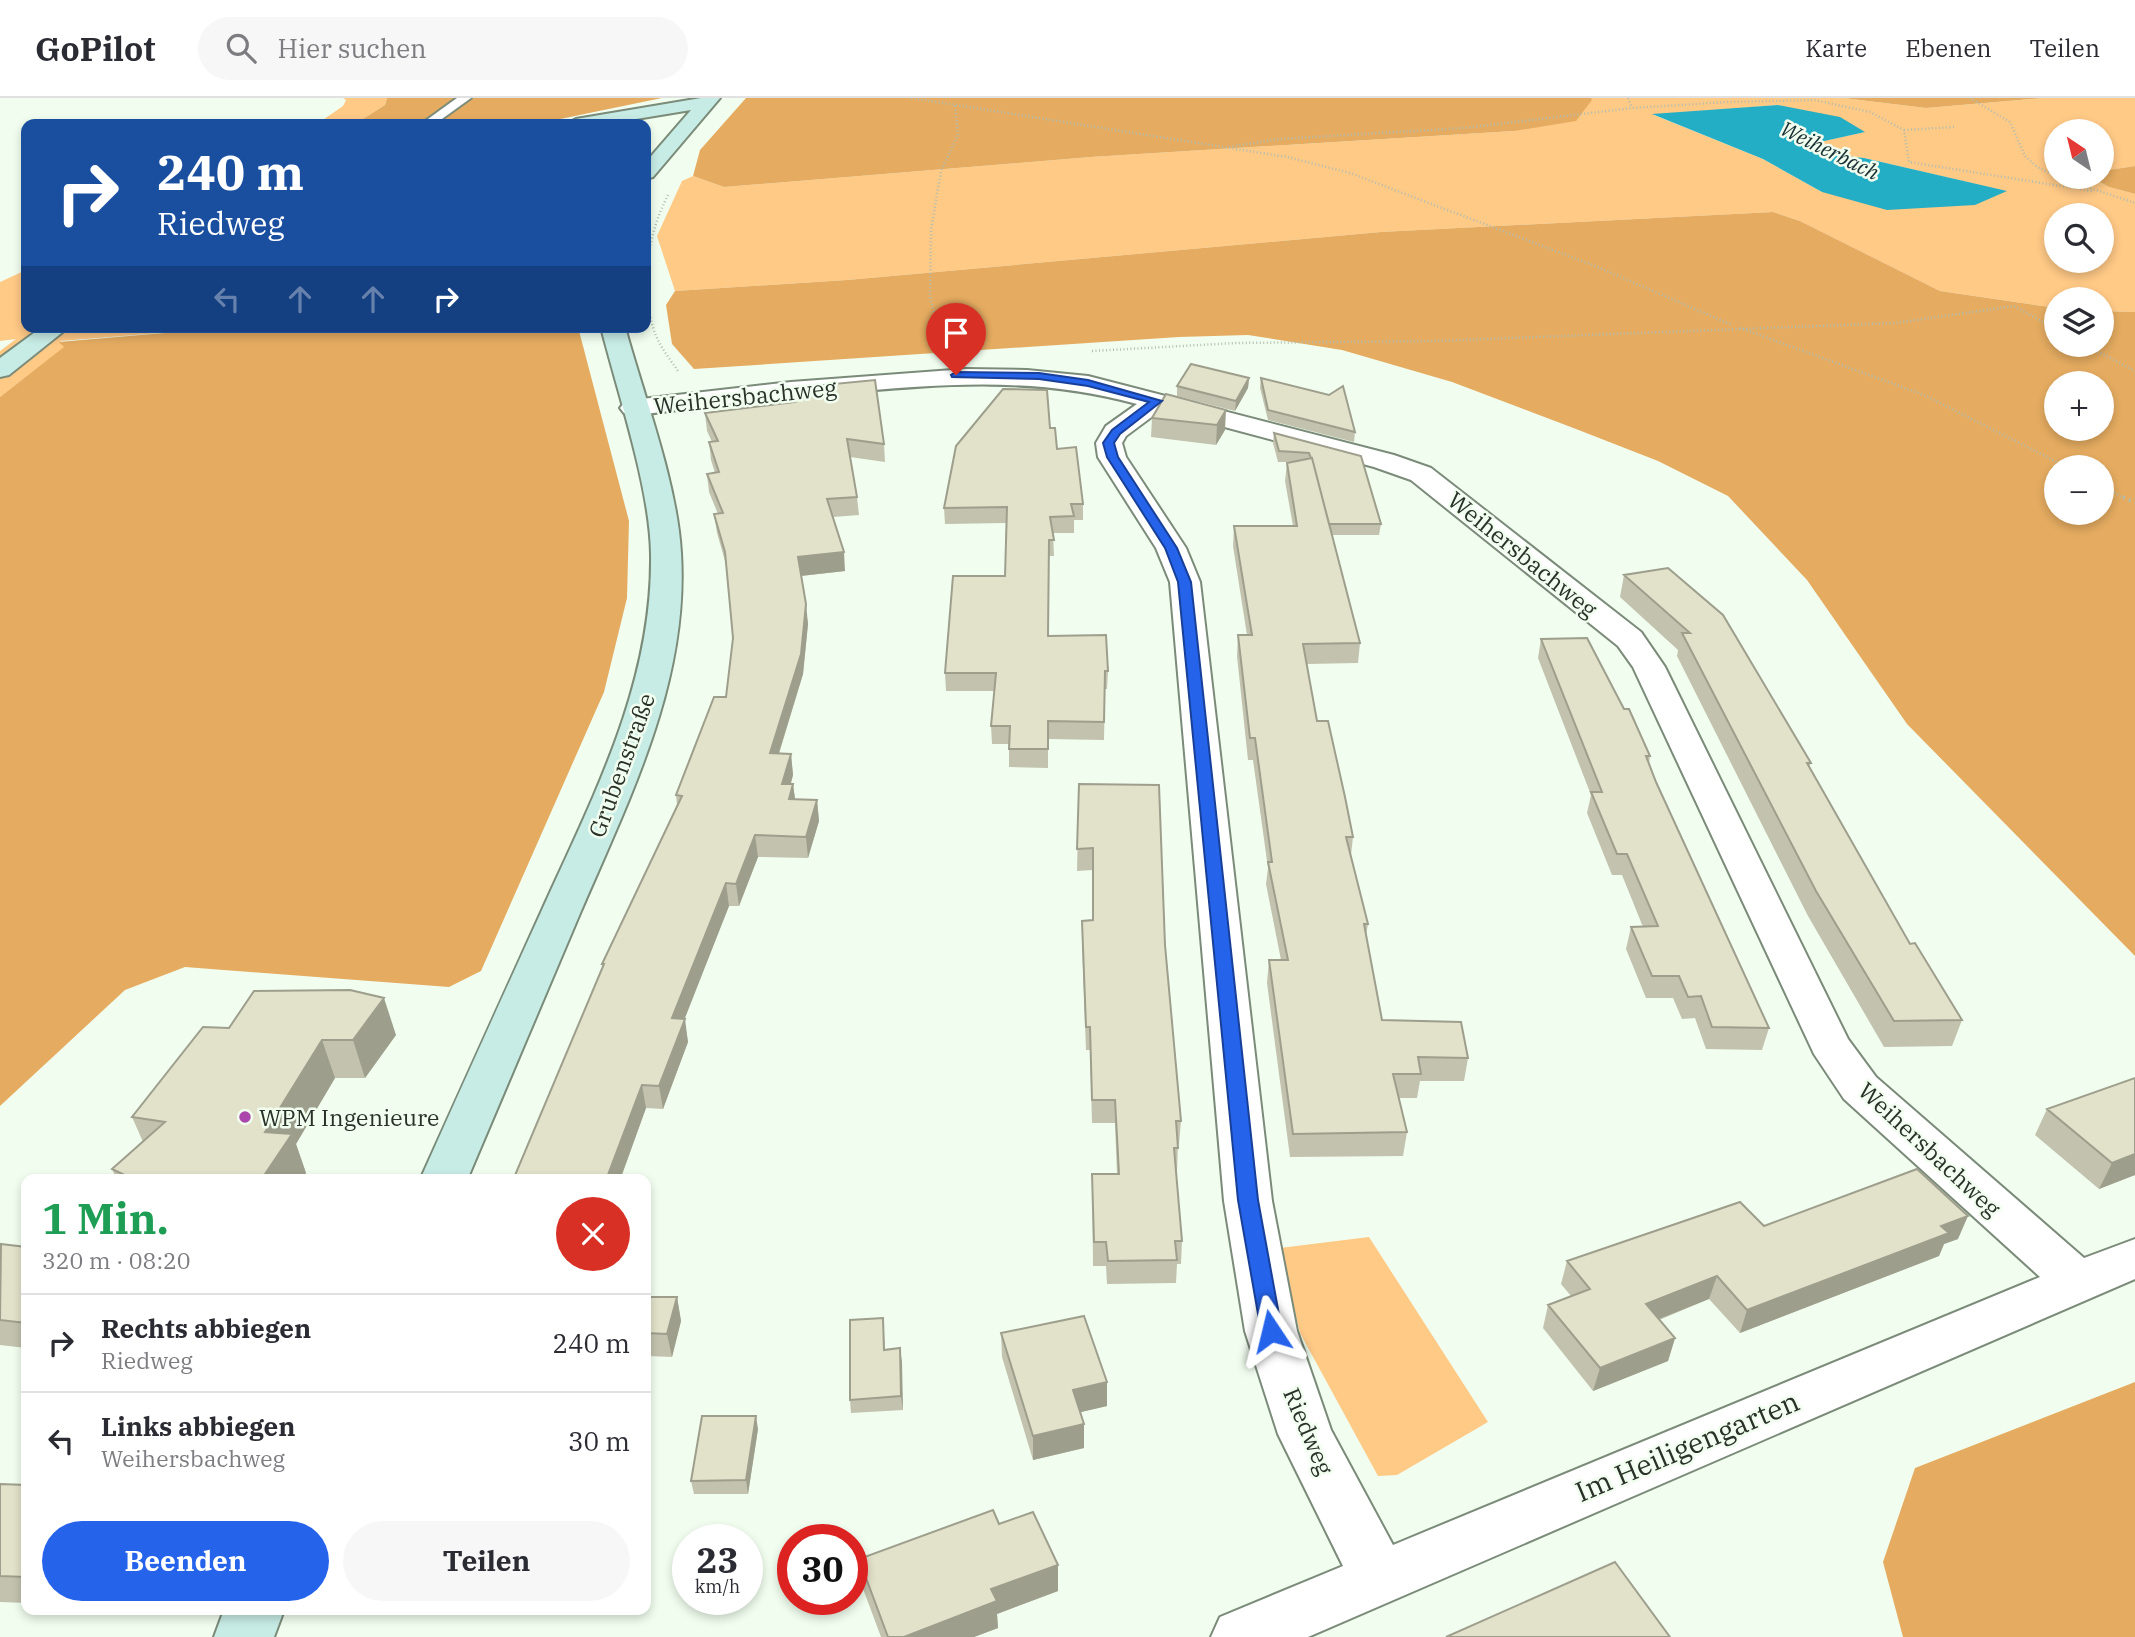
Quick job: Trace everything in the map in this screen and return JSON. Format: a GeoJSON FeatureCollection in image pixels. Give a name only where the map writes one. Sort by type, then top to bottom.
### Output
{"type":"FeatureCollection","features":[{"type":"Feature","properties":{"kind":"street"},"geometry":{"type":"LineString","coordinates":[[604,119],[709,100]]}},
{"type":"Feature","properties":{"kind":"street"},"geometry":{"type":"LineString","coordinates":[[651,167],[709,100]]}},
{"type":"Feature","properties":{"kind":"street"},"geometry":{"type":"LineString","coordinates":[[0,370],[49,333]]}},
{"type":"Feature","properties":{"kind":"street","name":"Grubenstraße"},"geometry":{"type":"LineString","coordinates":[[446,1174],[631,753],[656,669],[666,610],[666,551],[656,489],[632,408],[614,333]]}},
{"type":"Feature","properties":{"kind":"street","name":"Weihersbachweg"},"geometry":{"type":"LineString","coordinates":[[632,408],[929,377],[999,374],[1088,383],[1384,461],[1421,474],[1630,639],[1649,667],[1829,1044],[1860,1088],[2077,1281]]}},
{"type":"Feature","properties":{"kind":"street","name":"Riedweg"},"geometry":{"type":"LineString","coordinates":[[1157,401],[1115,432],[1109,443],[1112,457],[1171,548],[1185,582],[1248,1200],[1271,1331],[1305,1434],[1379,1577]]}},
{"type":"Feature","properties":{"kind":"street","name":"Im Heiligengarten"},"geometry":{"type":"LineString","coordinates":[[1257,1634],[1379,1577],[2135,1258]]}},
{"type":"Feature","properties":{"kind":"street"},"geometry":{"type":"LineString","coordinates":[[244,1637],[252,1615]]}},
{"type":"Feature","properties":{"kind":"lane"},"geometry":{"type":"LineString","coordinates":[[434,119],[465,98]]}},
{"type":"Feature","properties":{"kind":"path"},"geometry":{"type":"LineString","coordinates":[[911,98],[1287,157],[1350,173],[1595,266],[1735,327],[1924,395],[2044,455]]}},
{"type":"Feature","properties":{"kind":"path"},"geometry":{"type":"LineString","coordinates":[[1628,98],[1632,108]]}},
{"type":"Feature","properties":{"kind":"path"},"geometry":{"type":"LineString","coordinates":[[1726,98],[1728,102]]}},
{"type":"Feature","properties":{"kind":"path"},"geometry":{"type":"LineString","coordinates":[[1970,98],[2010,122],[2018,147],[2032,167],[2044,171]]}},
{"type":"Feature","properties":{"kind":"path"},"geometry":{"type":"LineString","coordinates":[[1223,148],[1279,139],[1464,128],[1632,108],[1728,102],[1814,100],[1870,111],[1904,130],[1955,127]]}},
{"type":"Feature","properties":{"kind":"path"},"geometry":{"type":"LineString","coordinates":[[947,359],[930,297],[931,230],[941,171],[958,135],[955,104]]}},
{"type":"Feature","properties":{"kind":"path"},"geometry":{"type":"LineString","coordinates":[[1904,130],[1909,162],[2028,183],[2092,191]]}},
{"type":"Feature","properties":{"kind":"path"},"geometry":{"type":"LineString","coordinates":[[2087,189],[2135,203]]}},
{"type":"Feature","properties":{"kind":"path"},"geometry":{"type":"LineString","coordinates":[[651,269],[656,215],[669,193]]}},
{"type":"Feature","properties":{"kind":"path"},"geometry":{"type":"LineString","coordinates":[[1434,341],[1735,327],[1895,323],[2014,306],[2044,322]]}},
{"type":"Feature","properties":{"kind":"path"},"geometry":{"type":"LineString","coordinates":[[651,314],[656,334],[680,375],[680,401]]}},
{"type":"Feature","properties":{"kind":"path"},"geometry":{"type":"LineString","coordinates":[[2108,357],[2135,371]]}},
{"type":"Feature","properties":{"kind":"path"},"geometry":{"type":"LineString","coordinates":[[2114,492],[2135,503]]}},
{"type":"Feature","properties":{"kind":"shaded area"},"geometry":{"type":"Polygon","coordinates":[[[343,98],[387,98],[385,105],[363,119],[324,119],[343,106],[346,100],[343,98]]]}},
{"type":"Feature","properties":{"kind":"shaded area"},"geometry":{"type":"Polygon","coordinates":[[[387,98],[662,98],[560,119],[363,119],[385,105],[387,98]]]}},
{"type":"Feature","properties":{"kind":"shaded area"},"geometry":{"type":"Polygon","coordinates":[[[746,98],[1592,100],[1576,121],[1514,131],[1091,157],[724,187],[693,176],[700,150],[746,98]]]}},
{"type":"Feature","properties":{"kind":"shaded area"},"geometry":{"type":"Polygon","coordinates":[[[1591,98],[1843,98],[1926,108],[2044,98],[2135,98],[2135,166],[2114,169],[2114,119],[2044,119],[2044,189],[2114,188],[2135,194],[2135,312],[2114,311],[2114,287],[2044,287],[2044,306],[1940,291],[1800,221],[1773,212],[1381,232],[847,280],[675,291],[657,236],[682,181],[693,176],[724,187],[1091,157],[1514,131],[1591,98]],[[1778,105],[1654,115],[1763,159],[1822,192],[2005,191],[1864,158],[1826,154],[1820,142],[1864,132],[1778,105]]]}},
{"type":"Feature","properties":{"kind":"shaded area"},"geometry":{"type":"Polygon","coordinates":[[[1843,98],[2044,98],[1926,108],[1843,98]]]}},
{"type":"Feature","properties":{"kind":"shaded area"},"geometry":{"type":"Polygon","coordinates":[[[2135,166],[2135,194],[2114,188],[2114,169],[2135,166]]]}},
{"type":"Feature","properties":{"kind":"shaded area"},"geometry":{"type":"Polygon","coordinates":[[[1773,212],[1800,221],[1940,291],[2044,306],[2044,357],[2114,357],[2114,311],[2135,312],[2135,956],[1907,724],[1807,580],[1728,496],[1658,461],[1452,382],[1342,350],[1248,335],[1179,337],[694,369],[672,344],[666,305],[675,291],[847,280],[1381,232],[1773,212]]]}},
{"type":"Feature","properties":{"kind":"shaded area"},"geometry":{"type":"Polygon","coordinates":[[[21,272],[21,333],[159,333],[60,341],[65,347],[0,397],[0,351],[16,339],[0,341],[0,282],[21,272]]]}},
{"type":"Feature","properties":{"kind":"shaded area"},"geometry":{"type":"Polygon","coordinates":[[[164,333],[580,333],[629,521],[627,598],[604,692],[481,971],[449,987],[185,967],[125,990],[0,1106],[0,397],[64,347],[59,342],[164,333]]]}},
{"type":"Feature","properties":{"kind":"shaded area"},"geometry":{"type":"Polygon","coordinates":[[[1369,1237],[1488,1422],[1397,1475],[1378,1476],[1300,1333],[1280,1248],[1369,1237]]]}},
{"type":"Feature","properties":{"kind":"shaded area"},"geometry":{"type":"Polygon","coordinates":[[[2135,1382],[2135,1637],[1903,1637],[1883,1562],[1915,1468],[2135,1382]]]}},
{"type":"Feature","properties":{"kind":"water"},"geometry":{"type":"Polygon","coordinates":[[[1778,105],[1840,117],[1865,132],[1820,142],[1826,154],[1864,158],[2007,191],[1975,205],[1887,210],[1822,192],[1763,159],[1652,114],[1778,105]]]}},
{"type":"Feature","properties":{"kind":"building"},"geometry":{"type":"Polygon","coordinates":[[[1191,364],[1249,378],[1236,401],[1177,386],[1191,364]]]}},
{"type":"Feature","properties":{"kind":"building"},"geometry":{"type":"Polygon","coordinates":[[[1261,378],[1329,395],[1343,386],[1355,432],[1268,410],[1261,378]]]}},
{"type":"Feature","properties":{"kind":"building"},"geometry":{"type":"Polygon","coordinates":[[[875,380],[884,444],[847,439],[857,497],[827,499],[844,552],[798,557],[806,604],[801,654],[770,753],[791,754],[782,784],[793,784],[789,799],[817,800],[806,837],[755,835],[736,884],[726,883],[672,1018],[685,1019],[659,1086],[642,1085],[608,1174],[516,1174],[602,964],[682,796],[676,795],[714,697],[726,697],[733,638],[725,552],[714,514],[723,513],[707,474],[719,472],[709,442],[718,441],[705,413],[795,402],[793,399],[803,398],[800,392],[825,390],[823,385],[875,380]]]}},
{"type":"Feature","properties":{"kind":"building"},"geometry":{"type":"Polygon","coordinates":[[[1003,389],[1047,390],[1050,428],[1055,428],[1057,449],[1076,447],[1083,504],[1071,504],[1074,516],[1050,517],[1054,540],[1049,540],[1048,636],[1106,635],[1108,671],[1105,671],[1104,722],[1048,721],[1048,749],[1009,749],[1010,726],[991,726],[996,673],[945,673],[953,576],[1005,576],[1007,507],[944,508],[956,446],[1003,389]]]}},
{"type":"Feature","properties":{"kind":"building"},"geometry":{"type":"Polygon","coordinates":[[[1166,394],[1226,410],[1217,425],[1152,418],[1166,394]]]}},
{"type":"Feature","properties":{"kind":"building"},"geometry":{"type":"Polygon","coordinates":[[[1274,433],[1361,456],[1381,524],[1329,524],[1309,453],[1279,451],[1274,433]]]}},
{"type":"Feature","properties":{"kind":"building"},"geometry":{"type":"Polygon","coordinates":[[[1312,458],[1360,643],[1303,644],[1317,721],[1328,721],[1345,797],[1353,837],[1346,837],[1368,924],[1364,924],[1382,1020],[1461,1022],[1468,1058],[1418,1057],[1421,1074],[1393,1074],[1407,1132],[1293,1134],[1269,960],[1288,960],[1268,862],[1272,862],[1255,738],[1250,738],[1238,635],[1252,635],[1234,526],[1297,526],[1287,463],[1312,458]]]}},
{"type":"Feature","properties":{"kind":"building"},"geometry":{"type":"Polygon","coordinates":[[[1668,568],[1723,615],[1811,763],[1807,763],[1910,944],[1915,943],[1962,1020],[1894,1021],[1816,891],[1682,633],[1690,633],[1624,575],[1668,568]]]}},
{"type":"Feature","properties":{"kind":"building"},"geometry":{"type":"Polygon","coordinates":[[[1587,638],[1624,709],[1629,709],[1650,756],[1646,756],[1656,782],[1769,1028],[1712,1027],[1701,996],[1688,997],[1679,976],[1652,976],[1631,927],[1658,926],[1627,854],[1617,854],[1591,792],[1602,792],[1541,639],[1587,638]]]}},
{"type":"Feature","properties":{"kind":"building"},"geometry":{"type":"Polygon","coordinates":[[[1079,784],[1159,785],[1165,945],[1181,1121],[1176,1121],[1178,1148],[1174,1148],[1182,1241],[1175,1241],[1177,1260],[1108,1261],[1106,1242],[1094,1242],[1092,1174],[1119,1174],[1115,1100],[1092,1100],[1082,921],[1093,920],[1093,848],[1077,849],[1079,784]]]}},
{"type":"Feature","properties":{"kind":"building"},"geometry":{"type":"Polygon","coordinates":[[[350,990],[384,998],[353,1040],[322,1040],[265,1132],[292,1134],[265,1174],[122,1174],[112,1169],[165,1122],[132,1117],[203,1027],[229,1028],[254,991],[350,990]]]}},
{"type":"Feature","properties":{"kind":"building"},"geometry":{"type":"Polygon","coordinates":[[[2135,1078],[2135,1154],[2112,1163],[2047,1109],[2135,1078]]]}},
{"type":"Feature","properties":{"kind":"building"},"geometry":{"type":"Polygon","coordinates":[[[1917,1169],[1968,1216],[1941,1226],[1949,1233],[1747,1310],[1717,1276],[1646,1304],[1675,1338],[1600,1368],[1548,1305],[1590,1289],[1567,1261],[1740,1202],[1764,1226],[1917,1169]]]}},
{"type":"Feature","properties":{"kind":"building"},"geometry":{"type":"Polygon","coordinates":[[[1,1244],[21,1246],[21,1322],[0,1320],[1,1244]]]}},
{"type":"Feature","properties":{"kind":"building"},"geometry":{"type":"Polygon","coordinates":[[[651,1297],[677,1297],[667,1334],[651,1333],[651,1297]]]}},
{"type":"Feature","properties":{"kind":"building"},"geometry":{"type":"Polygon","coordinates":[[[1084,1316],[1107,1382],[1073,1390],[1084,1424],[1033,1436],[1001,1333],[1084,1316]]]}},
{"type":"Feature","properties":{"kind":"building"},"geometry":{"type":"Polygon","coordinates":[[[883,1318],[884,1350],[900,1348],[901,1396],[850,1400],[850,1320],[883,1318]]]}},
{"type":"Feature","properties":{"kind":"building"},"geometry":{"type":"Polygon","coordinates":[[[702,1416],[756,1416],[746,1480],[691,1481],[702,1416]]]}},
{"type":"Feature","properties":{"kind":"building"},"geometry":{"type":"Polygon","coordinates":[[[0,1484],[21,1485],[21,1577],[0,1576],[0,1484]]]}},
{"type":"Feature","properties":{"kind":"building"},"geometry":{"type":"Polygon","coordinates":[[[993,1510],[999,1524],[1033,1512],[1058,1565],[991,1589],[997,1601],[904,1637],[888,1637],[868,1583],[868,1556],[993,1510]]]}},
{"type":"Feature","properties":{"kind":"building"},"geometry":{"type":"Polygon","coordinates":[[[1615,1562],[1670,1637],[1446,1637],[1615,1562]]]}},
{"type":"Feature","properties":{"kind":"place","name":"WPM Ingenieure"},"geometry":{"type":"Point","coordinates":[245,1117]}},
{"type":"Feature","properties":{"kind":"route"},"geometry":{"type":"LineString","coordinates":[[956,375],[1039,376],[1088,383],[1157,401],[1115,432],[1109,443],[1112,457],[1171,548],[1185,582],[1248,1200],[1271,1331]]}},
{"type":"Feature","properties":{"kind":"water label","name":"Weiherbach"},"geometry":{"type":"Point","coordinates":[1830,150]}}]}
